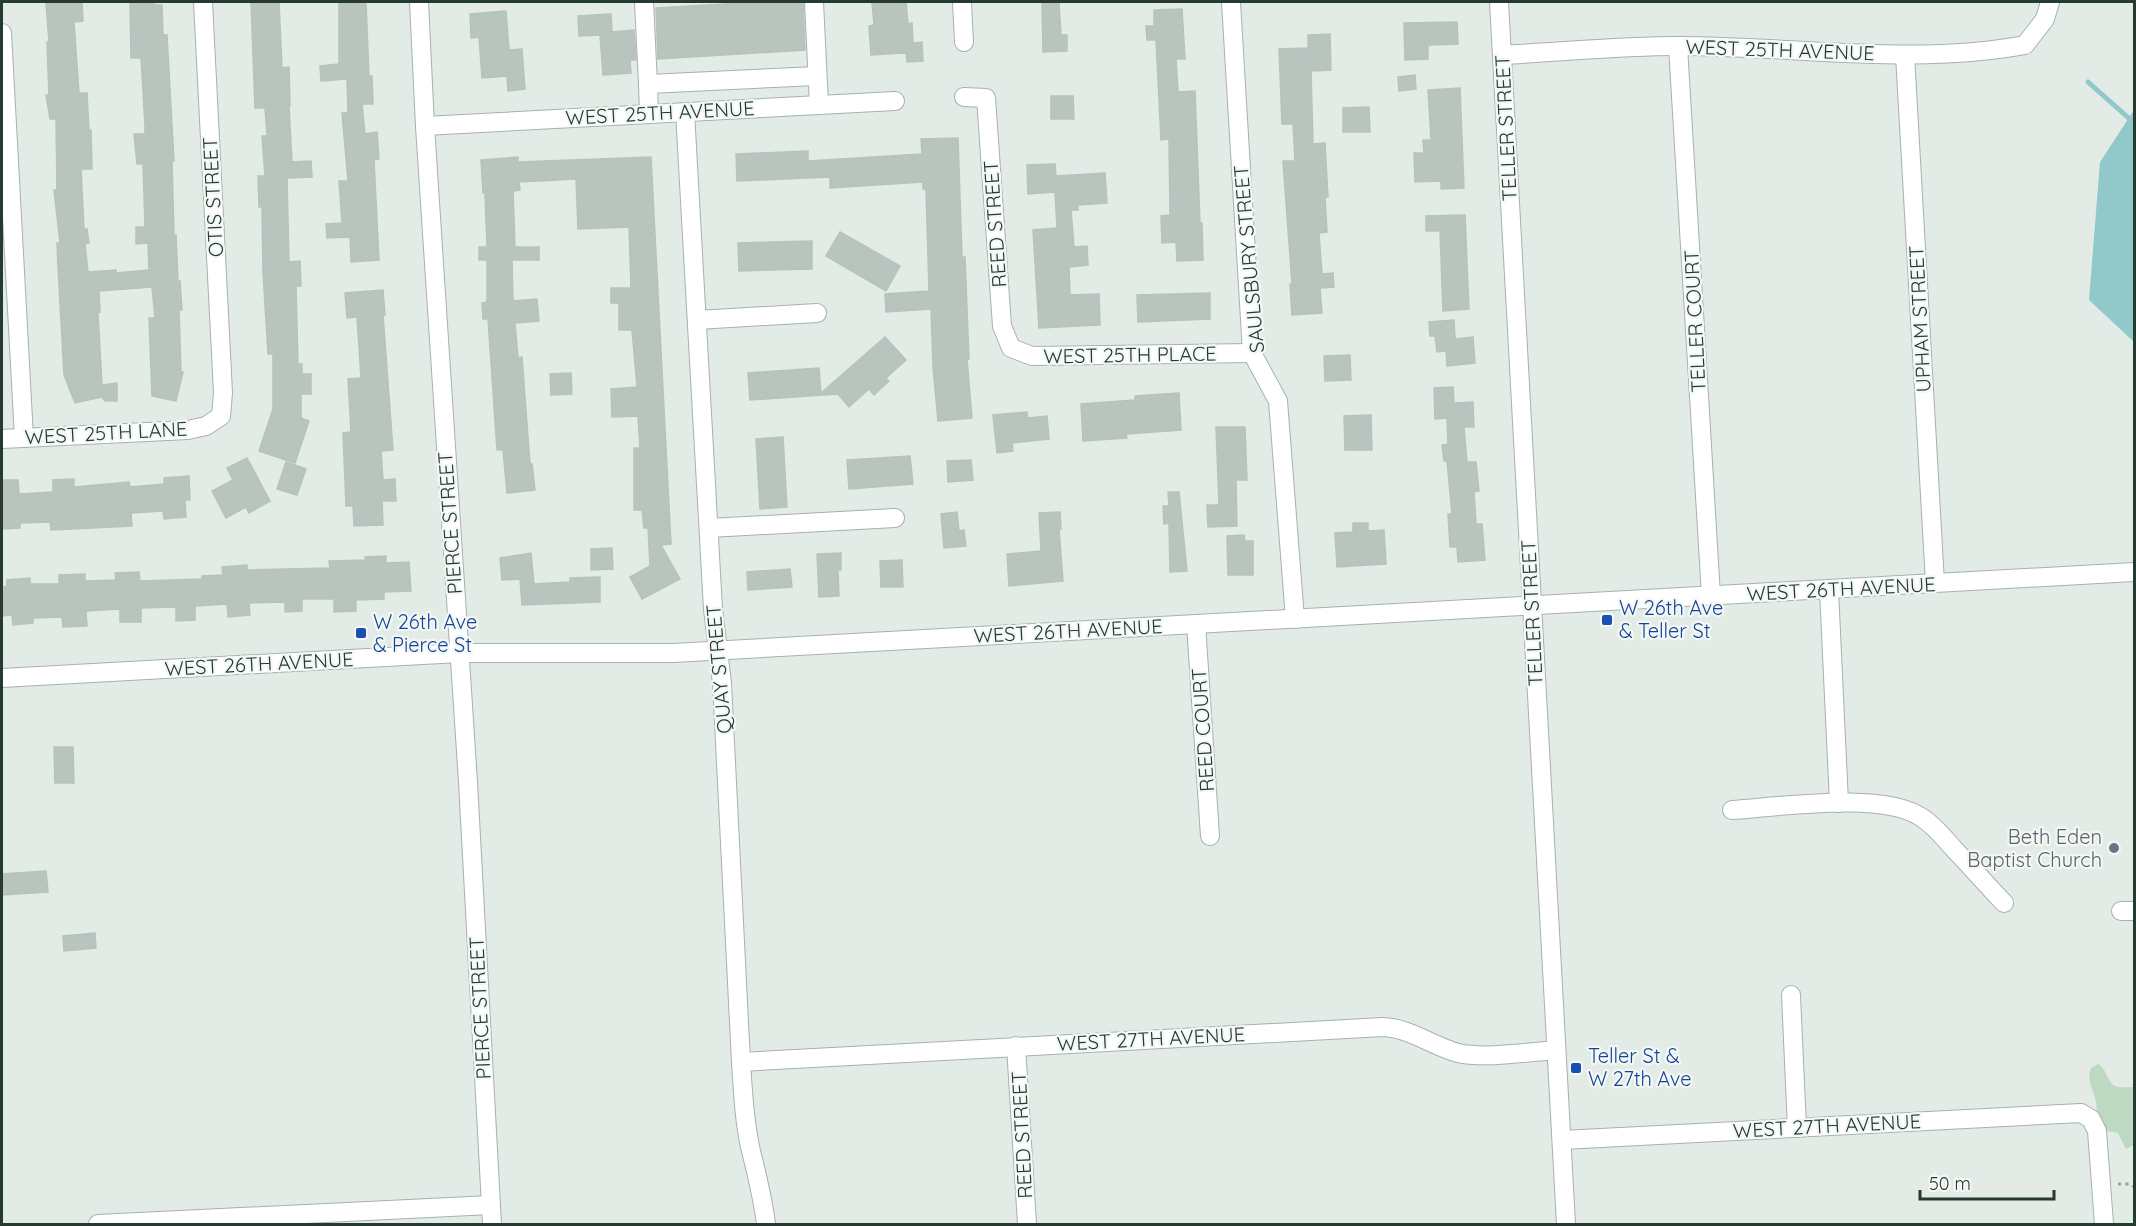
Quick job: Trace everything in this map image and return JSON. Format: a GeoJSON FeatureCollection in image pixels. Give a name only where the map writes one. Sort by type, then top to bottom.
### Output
{"type":"FeatureCollection","features":[{"type":"Feature","properties":{"kind":"street","name":"OTIS STREET"},"geometry":{"type":"LineString","coordinates":[[203,2],[223,393]]}},
{"type":"Feature","properties":{"kind":"street","name":"PIERCE STREET"},"geometry":{"type":"LineString","coordinates":[[419,2],[468,782],[492,1224]]}},
{"type":"Feature","properties":{"kind":"street"},"geometry":{"type":"LineString","coordinates":[[644,2],[649,114]]}},
{"type":"Feature","properties":{"kind":"street"},"geometry":{"type":"LineString","coordinates":[[814,2],[819,105]]}},
{"type":"Feature","properties":{"kind":"street"},"geometry":{"type":"LineString","coordinates":[[962,2],[964,42]]}},
{"type":"Feature","properties":{"kind":"street","name":"SAULSBURY STREET"},"geometry":{"type":"LineString","coordinates":[[1231,2],[1252,353],[1278,401],[1295,619]]}},
{"type":"Feature","properties":{"kind":"street","name":"TELLER STREET"},"geometry":{"type":"LineString","coordinates":[[1498,2],[1566,1224]]}},
{"type":"Feature","properties":{"kind":"street","name":"WEST 25TH AVENUE"},"geometry":{"type":"LineString","coordinates":[[1502,55],[1678,46],[1905,55],[1987,52],[2025,45],[2048,10]]}},
{"type":"Feature","properties":{"kind":"street"},"geometry":{"type":"LineString","coordinates":[[2,33],[24,438]]}},
{"type":"Feature","properties":{"kind":"street","name":"TELLER COURT"},"geometry":{"type":"LineString","coordinates":[[1678,46],[1711,596]]}},
{"type":"Feature","properties":{"kind":"street","name":"UPHAM STREET"},"geometry":{"type":"LineString","coordinates":[[1905,55],[1935,583]]}},
{"type":"Feature","properties":{"kind":"street"},"geometry":{"type":"LineString","coordinates":[[648,84],[817,76]]}},
{"type":"Feature","properties":{"kind":"street","name":"REED STREET"},"geometry":{"type":"LineString","coordinates":[[964,97],[986,98],[1002,326],[1011,348]]}},
{"type":"Feature","properties":{"kind":"street","name":"WEST 25TH AVENUE"},"geometry":{"type":"LineString","coordinates":[[425,126],[895,101]]}},
{"type":"Feature","properties":{"kind":"street","name":"QUAY STREET"},"geometry":{"type":"LineString","coordinates":[[685,112],[713,609],[723,683],[741,1062],[745,1116],[751,1151],[760,1181],[766,1224]]}},
{"type":"Feature","properties":{"kind":"street"},"geometry":{"type":"LineString","coordinates":[[697,320],[817,313]]}},
{"type":"Feature","properties":{"kind":"street","name":"WEST 25TH PLACE"},"geometry":{"type":"LineString","coordinates":[[1011,348],[1032,356],[1252,353]]}},
{"type":"Feature","properties":{"kind":"street","name":"WEST 25TH LANE"},"geometry":{"type":"LineString","coordinates":[[2,439],[188,430],[206,426],[221,416],[223,393]]}},
{"type":"Feature","properties":{"kind":"street"},"geometry":{"type":"LineString","coordinates":[[709,528],[895,518]]}},
{"type":"Feature","properties":{"kind":"street","name":"WEST 26TH AVENUE"},"geometry":{"type":"LineString","coordinates":[[2,678],[459,653],[636,654],[718,650],[2134,572]]}},
{"type":"Feature","properties":{"kind":"street"},"geometry":{"type":"LineString","coordinates":[[1828,590],[1839,802]]}},
{"type":"Feature","properties":{"kind":"street","name":"REED COURT"},"geometry":{"type":"LineString","coordinates":[[1196,624],[1210,836]]}},
{"type":"Feature","properties":{"kind":"street"},"geometry":{"type":"LineString","coordinates":[[1732,810],[1839,802],[1900,807],[1920,816],[1940,833],[2004,903]]}},
{"type":"Feature","properties":{"kind":"street"},"geometry":{"type":"LineString","coordinates":[[1791,995],[1797,1128]]}},
{"type":"Feature","properties":{"kind":"street","name":"WEST 27TH AVENUE"},"geometry":{"type":"LineString","coordinates":[[741,1062],[1383,1027],[1409,1032],[1445,1049],[1462,1054],[1556,1050]]}},
{"type":"Feature","properties":{"kind":"street","name":"REED STREET"},"geometry":{"type":"LineString","coordinates":[[1016,1046],[1027,1224]]}},
{"type":"Feature","properties":{"kind":"street","name":"WEST 27TH AVENUE"},"geometry":{"type":"LineString","coordinates":[[1562,1140],[2081,1113],[2091,1119],[2098,1138],[2103,1224]]}},
{"type":"Feature","properties":{"kind":"street"},"geometry":{"type":"LineString","coordinates":[[98,1224],[230,1220],[490,1205]]}},
{"type":"Feature","properties":{"kind":"path"},"geometry":{"type":"LineString","coordinates":[[2117,1184],[2131,1184],[2134,1187]]}},
{"type":"Feature","properties":{"kind":"green space"},"geometry":{"type":"Polygon","coordinates":[[[2098,1064],[2114,1085],[2134,1087],[2134,1145],[2126,1149],[2118,1133],[2101,1130],[2098,1122],[2096,1102],[2089,1078],[2091,1068],[2098,1064]]]}},
{"type":"Feature","properties":{"kind":"water"},"geometry":{"type":"Polygon","coordinates":[[[2134,110],[2134,342],[2089,300],[2100,162],[2134,110]]]}},
{"type":"Feature","properties":{"kind":"building"},"geometry":{"type":"Polygon","coordinates":[[[46,2],[82,2],[83,21],[74,22],[79,93],[87,93],[89,130],[91,130],[92,169],[81,169],[84,229],[87,229],[89,243],[85,244],[88,272],[116,270],[116,273],[149,270],[148,243],[136,244],[136,227],[145,227],[143,164],[137,164],[134,134],[145,134],[145,125],[141,58],[131,58],[130,2],[154,2],[155,5],[162,5],[163,35],[167,35],[174,161],[172,161],[174,235],[176,235],[182,310],[179,310],[181,372],[183,372],[176,401],[152,396],[149,318],[155,318],[152,287],[99,291],[102,385],[117,383],[117,401],[105,401],[102,397],[75,403],[64,375],[57,243],[60,243],[54,190],[57,190],[56,119],[50,119],[46,95],[49,95],[47,42],[49,42],[46,2]]]}},
{"type":"Feature","properties":{"kind":"building"},"geometry":{"type":"Polygon","coordinates":[[[251,2],[279,2],[282,68],[289,67],[292,162],[311,161],[312,177],[287,178],[289,262],[300,261],[301,286],[296,286],[298,364],[302,364],[302,374],[311,374],[311,394],[301,394],[301,418],[309,421],[295,463],[259,451],[273,409],[273,354],[268,354],[262,207],[259,207],[258,176],[265,176],[262,136],[267,136],[265,108],[255,108],[251,2]]]}},
{"type":"Feature","properties":{"kind":"building"},"geometry":{"type":"Polygon","coordinates":[[[339,2],[366,2],[369,76],[372,76],[373,104],[362,104],[365,134],[377,132],[379,159],[374,160],[379,260],[351,262],[350,237],[327,238],[326,224],[342,223],[339,181],[348,181],[342,113],[348,113],[347,79],[321,81],[320,66],[339,64],[339,2]]]}},
{"type":"Feature","properties":{"kind":"building"},"geometry":{"type":"Polygon","coordinates":[[[758,2],[803,2],[805,50],[658,59],[656,8],[758,2]]]}},
{"type":"Feature","properties":{"kind":"building"},"geometry":{"type":"Polygon","coordinates":[[[872,2],[906,2],[908,24],[912,23],[913,43],[922,42],[923,61],[907,62],[906,53],[871,55],[869,26],[874,25],[872,2]]]}},
{"type":"Feature","properties":{"kind":"building"},"geometry":{"type":"Polygon","coordinates":[[[1042,2],[1059,2],[1061,35],[1067,35],[1067,51],[1043,52],[1042,2]]]}},
{"type":"Feature","properties":{"kind":"building"},"geometry":{"type":"Polygon","coordinates":[[[1182,9],[1185,59],[1176,59],[1178,92],[1195,91],[1203,260],[1177,261],[1176,242],[1162,243],[1161,216],[1170,215],[1169,139],[1161,140],[1156,40],[1147,40],[1146,26],[1154,26],[1154,10],[1182,9]]]}},
{"type":"Feature","properties":{"kind":"building"},"geometry":{"type":"Polygon","coordinates":[[[506,11],[509,50],[522,49],[525,89],[508,91],[507,76],[482,78],[479,37],[471,38],[470,14],[506,11]]]}},
{"type":"Feature","properties":{"kind":"building"},"geometry":{"type":"Polygon","coordinates":[[[611,14],[612,32],[634,30],[636,60],[630,60],[631,73],[603,75],[600,35],[579,36],[578,16],[611,14]]]}},
{"type":"Feature","properties":{"kind":"building"},"geometry":{"type":"Polygon","coordinates":[[[1457,22],[1458,44],[1428,45],[1428,59],[1405,60],[1404,23],[1457,22]]]}},
{"type":"Feature","properties":{"kind":"building"},"geometry":{"type":"Polygon","coordinates":[[[1330,34],[1331,70],[1311,71],[1313,144],[1325,143],[1328,197],[1325,197],[1327,232],[1319,233],[1322,274],[1333,273],[1334,287],[1320,288],[1322,313],[1292,315],[1290,284],[1292,284],[1283,161],[1295,161],[1293,124],[1282,124],[1279,49],[1308,48],[1308,35],[1330,34]]]}},
{"type":"Feature","properties":{"kind":"building"},"geometry":{"type":"Polygon","coordinates":[[[1415,75],[1416,89],[1399,91],[1398,77],[1415,75]]]}},
{"type":"Feature","properties":{"kind":"building"},"geometry":{"type":"Polygon","coordinates":[[[1460,88],[1464,188],[1441,189],[1441,181],[1415,182],[1414,153],[1424,153],[1423,140],[1431,140],[1428,90],[1460,88]]]}},
{"type":"Feature","properties":{"kind":"building"},"geometry":{"type":"Polygon","coordinates":[[[1051,96],[1073,96],[1074,119],[1051,119],[1051,96]]]}},
{"type":"Feature","properties":{"kind":"building"},"geometry":{"type":"Polygon","coordinates":[[[1369,107],[1370,132],[1343,132],[1343,108],[1369,107]]]}},
{"type":"Feature","properties":{"kind":"building"},"geometry":{"type":"Polygon","coordinates":[[[958,138],[962,257],[965,257],[969,359],[967,359],[972,418],[938,421],[931,309],[886,312],[885,294],[929,291],[926,189],[923,189],[923,182],[830,188],[830,177],[737,181],[736,154],[808,151],[808,161],[922,154],[921,139],[958,138]]]}},
{"type":"Feature","properties":{"kind":"building"},"geometry":{"type":"Polygon","coordinates":[[[518,157],[518,162],[651,157],[671,544],[661,545],[680,579],[642,599],[630,577],[650,566],[648,528],[644,528],[642,510],[634,510],[634,448],[640,448],[638,416],[612,417],[611,389],[637,387],[632,330],[619,330],[619,303],[611,303],[611,288],[631,288],[629,227],[578,229],[576,179],[519,182],[520,190],[513,191],[515,247],[539,247],[539,260],[512,260],[513,301],[537,299],[539,321],[515,323],[518,358],[522,357],[530,464],[532,464],[535,490],[507,493],[503,450],[497,450],[488,319],[483,319],[482,303],[487,302],[487,260],[479,260],[479,247],[487,247],[481,160],[518,157]]]}},
{"type":"Feature","properties":{"kind":"building"},"geometry":{"type":"Polygon","coordinates":[[[1055,164],[1056,176],[1105,173],[1107,203],[1078,205],[1078,210],[1071,210],[1074,247],[1087,246],[1088,265],[1069,267],[1070,295],[1099,294],[1100,325],[1039,328],[1033,230],[1057,228],[1055,192],[1028,194],[1027,165],[1055,164]]]}},
{"type":"Feature","properties":{"kind":"building"},"geometry":{"type":"Polygon","coordinates":[[[1465,215],[1469,309],[1443,311],[1440,231],[1426,231],[1426,216],[1465,215]]]}},
{"type":"Feature","properties":{"kind":"building"},"geometry":{"type":"Polygon","coordinates":[[[840,232],[900,266],[886,291],[826,256],[840,232]]]}},
{"type":"Feature","properties":{"kind":"building"},"geometry":{"type":"Polygon","coordinates":[[[812,241],[812,269],[739,271],[738,243],[812,241]]]}},
{"type":"Feature","properties":{"kind":"building"},"geometry":{"type":"Polygon","coordinates":[[[383,290],[393,450],[381,451],[383,480],[395,479],[396,501],[382,501],[383,525],[354,526],[353,506],[346,506],[343,433],[351,432],[348,379],[361,378],[357,317],[347,318],[345,293],[383,290]]]}},
{"type":"Feature","properties":{"kind":"building"},"geometry":{"type":"Polygon","coordinates":[[[1210,293],[1210,319],[1138,322],[1137,295],[1210,293]]]}},
{"type":"Feature","properties":{"kind":"building"},"geometry":{"type":"Polygon","coordinates":[[[1454,320],[1455,339],[1473,337],[1475,363],[1447,366],[1446,351],[1437,352],[1435,336],[1430,336],[1429,322],[1454,320]]]}},
{"type":"Feature","properties":{"kind":"building"},"geometry":{"type":"Polygon","coordinates":[[[885,337],[906,360],[886,378],[889,381],[874,395],[869,389],[849,407],[838,394],[750,400],[748,373],[819,368],[821,393],[885,337]]]}},
{"type":"Feature","properties":{"kind":"building"},"geometry":{"type":"Polygon","coordinates":[[[1350,355],[1351,380],[1325,381],[1324,356],[1350,355]]]}},
{"type":"Feature","properties":{"kind":"building"},"geometry":{"type":"Polygon","coordinates":[[[571,373],[572,394],[551,395],[550,374],[571,373]]]}},
{"type":"Feature","properties":{"kind":"building"},"geometry":{"type":"Polygon","coordinates":[[[1453,387],[1454,403],[1473,402],[1474,427],[1464,427],[1467,462],[1476,462],[1479,491],[1474,492],[1476,524],[1482,524],[1485,560],[1458,562],[1457,547],[1450,547],[1448,514],[1452,514],[1447,461],[1444,461],[1442,445],[1448,444],[1447,418],[1435,419],[1434,388],[1453,387]]]}},
{"type":"Feature","properties":{"kind":"building"},"geometry":{"type":"Polygon","coordinates":[[[1179,393],[1181,430],[1126,434],[1127,438],[1083,441],[1081,404],[1135,400],[1135,396],[1179,393]]]}},
{"type":"Feature","properties":{"kind":"building"},"geometry":{"type":"Polygon","coordinates":[[[1027,412],[1028,418],[1047,416],[1049,439],[1012,443],[1013,451],[997,453],[993,415],[1027,412]]]}},
{"type":"Feature","properties":{"kind":"building"},"geometry":{"type":"Polygon","coordinates":[[[1371,415],[1372,450],[1345,450],[1344,416],[1371,415]]]}},
{"type":"Feature","properties":{"kind":"building"},"geometry":{"type":"Polygon","coordinates":[[[1216,427],[1245,427],[1247,480],[1236,480],[1237,526],[1208,527],[1207,505],[1219,505],[1216,427]]]}},
{"type":"Feature","properties":{"kind":"building"},"geometry":{"type":"Polygon","coordinates":[[[783,437],[787,507],[760,509],[756,439],[783,437]]]}},
{"type":"Feature","properties":{"kind":"building"},"geometry":{"type":"Polygon","coordinates":[[[910,456],[913,484],[849,489],[847,460],[910,456]]]}},
{"type":"Feature","properties":{"kind":"building"},"geometry":{"type":"Polygon","coordinates":[[[247,458],[270,501],[249,513],[246,507],[226,518],[212,491],[233,480],[227,468],[247,458]]]}},
{"type":"Feature","properties":{"kind":"building"},"geometry":{"type":"Polygon","coordinates":[[[971,460],[973,480],[948,482],[947,461],[971,460]]]}},
{"type":"Feature","properties":{"kind":"building"},"geometry":{"type":"Polygon","coordinates":[[[286,462],[306,469],[297,495],[277,489],[286,462]]]}},
{"type":"Feature","properties":{"kind":"building"},"geometry":{"type":"Polygon","coordinates":[[[189,476],[190,500],[185,500],[186,517],[164,519],[163,511],[131,513],[132,526],[51,530],[50,522],[20,523],[20,528],[2,529],[2,480],[18,480],[19,494],[53,492],[53,480],[74,479],[74,487],[129,482],[130,487],[164,484],[164,478],[189,476]]]}},
{"type":"Feature","properties":{"kind":"building"},"geometry":{"type":"Polygon","coordinates":[[[1168,492],[1179,492],[1187,571],[1170,572],[1169,523],[1164,524],[1163,506],[1169,506],[1168,492]]]}},
{"type":"Feature","properties":{"kind":"building"},"geometry":{"type":"Polygon","coordinates":[[[957,512],[959,531],[964,530],[966,546],[944,548],[941,514],[957,512]]]}},
{"type":"Feature","properties":{"kind":"building"},"geometry":{"type":"Polygon","coordinates":[[[1060,512],[1063,581],[1009,586],[1007,554],[1041,551],[1039,513],[1060,512]]]}},
{"type":"Feature","properties":{"kind":"building"},"geometry":{"type":"Polygon","coordinates":[[[1353,523],[1368,523],[1368,531],[1384,530],[1386,564],[1337,567],[1335,533],[1353,532],[1353,523]]]}},
{"type":"Feature","properties":{"kind":"building"},"geometry":{"type":"Polygon","coordinates":[[[1244,535],[1245,541],[1253,541],[1253,575],[1228,575],[1227,536],[1244,535]]]}},
{"type":"Feature","properties":{"kind":"building"},"geometry":{"type":"Polygon","coordinates":[[[612,548],[613,569],[591,570],[591,549],[612,548]]]}},
{"type":"Feature","properties":{"kind":"building"},"geometry":{"type":"Polygon","coordinates":[[[531,553],[534,584],[570,582],[570,578],[600,577],[600,602],[522,605],[520,579],[502,580],[500,558],[531,553]]]}},
{"type":"Feature","properties":{"kind":"building"},"geometry":{"type":"Polygon","coordinates":[[[841,553],[841,570],[838,570],[839,596],[819,597],[817,554],[841,553]]]}},
{"type":"Feature","properties":{"kind":"building"},"geometry":{"type":"Polygon","coordinates":[[[386,556],[386,563],[409,562],[411,591],[384,592],[384,599],[356,600],[356,611],[334,612],[334,599],[302,599],[302,611],[285,612],[285,602],[249,603],[250,615],[228,617],[227,604],[195,606],[195,620],[176,621],[176,607],[141,608],[141,622],[120,622],[120,609],[86,611],[87,626],[63,627],[62,617],[33,618],[33,623],[13,625],[12,615],[2,616],[2,587],[7,586],[7,580],[30,578],[30,584],[59,584],[59,575],[85,574],[85,581],[116,580],[115,573],[139,572],[140,581],[202,579],[202,576],[223,575],[222,567],[247,565],[247,570],[330,568],[329,561],[366,560],[365,557],[386,556]]]}},
{"type":"Feature","properties":{"kind":"building"},"geometry":{"type":"Polygon","coordinates":[[[902,560],[903,587],[881,587],[880,561],[902,560]]]}},
{"type":"Feature","properties":{"kind":"building"},"geometry":{"type":"Polygon","coordinates":[[[790,569],[792,587],[748,590],[747,572],[790,569]]]}},
{"type":"Feature","properties":{"kind":"building"},"geometry":{"type":"Polygon","coordinates":[[[54,747],[73,747],[74,783],[55,783],[54,747]]]}},
{"type":"Feature","properties":{"kind":"building"},"geometry":{"type":"Polygon","coordinates":[[[46,871],[48,892],[2,895],[2,874],[46,871]]]}},
{"type":"Feature","properties":{"kind":"building"},"geometry":{"type":"Polygon","coordinates":[[[95,933],[96,948],[64,951],[63,936],[95,933]]]}},
{"type":"Feature","properties":{"kind":"waterway"},"geometry":{"type":"LineString","coordinates":[[2088,82],[2132,121]]}},
{"type":"Feature","properties":{"kind":"place","name":"W 26th Ave & Teller St"},"geometry":{"type":"Point","coordinates":[1607,620]}},
{"type":"Feature","properties":{"kind":"place","name":"W 26th Ave & Pierce St"},"geometry":{"type":"Point","coordinates":[361,633]}},
{"type":"Feature","properties":{"kind":"place","name":"Beth Eden Baptist Church"},"geometry":{"type":"Point","coordinates":[2114,848]}},
{"type":"Feature","properties":{"kind":"place","name":"Teller St & W 27th Ave"},"geometry":{"type":"Point","coordinates":[1576,1068]}}]}
